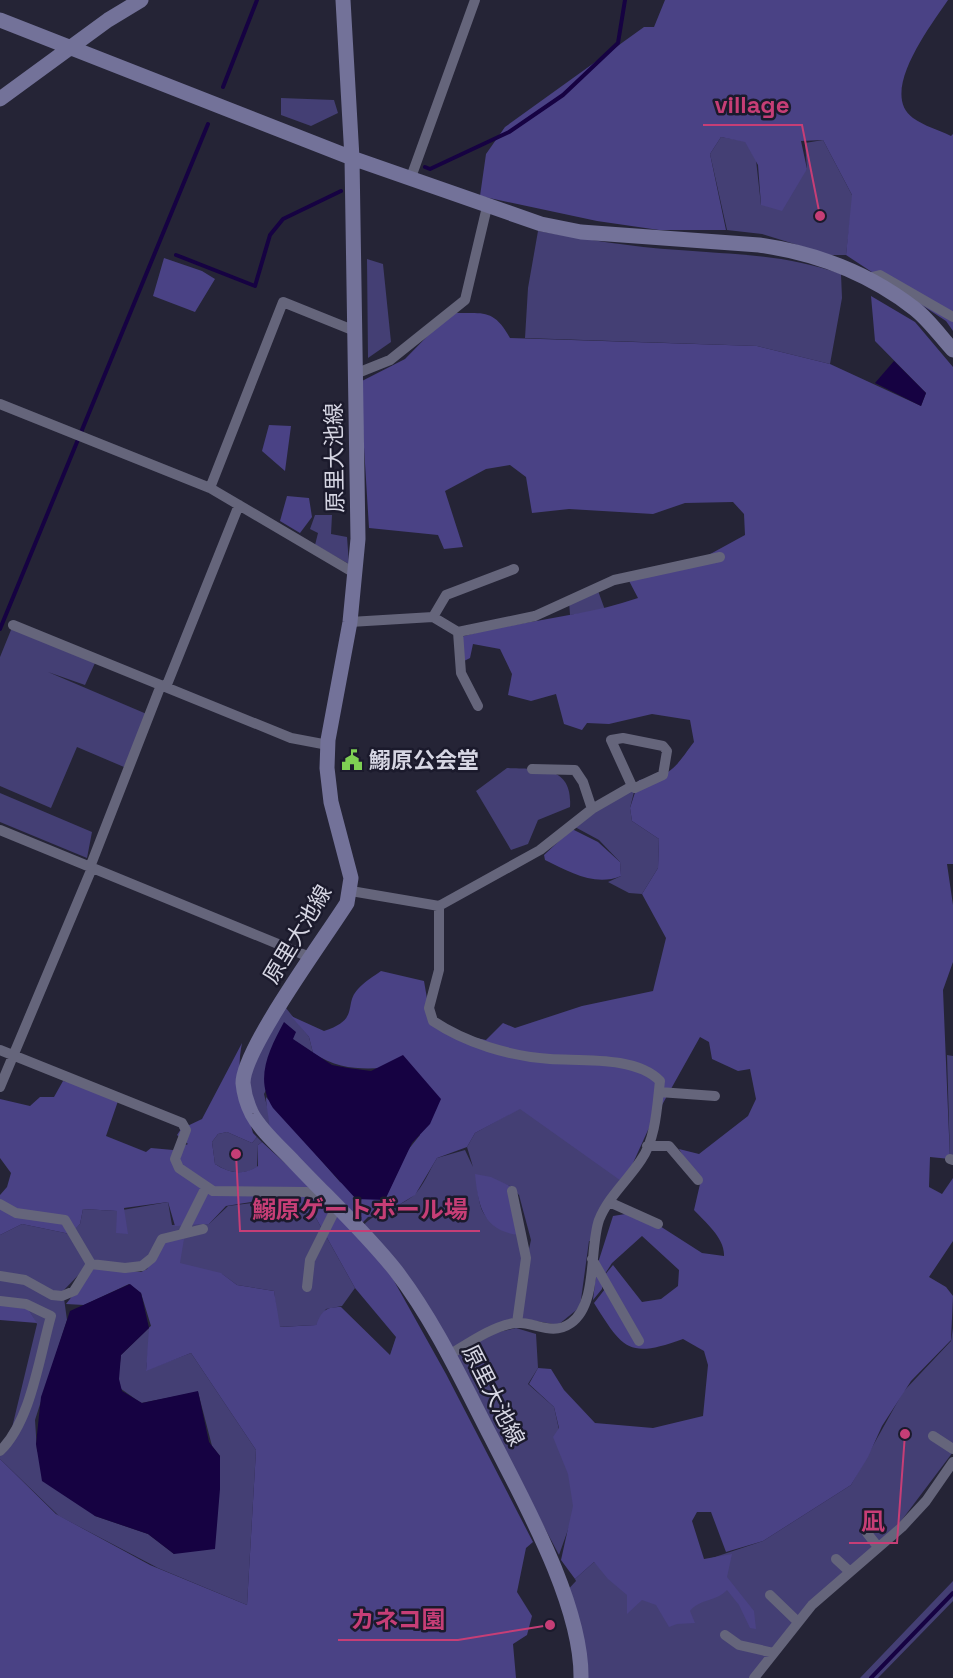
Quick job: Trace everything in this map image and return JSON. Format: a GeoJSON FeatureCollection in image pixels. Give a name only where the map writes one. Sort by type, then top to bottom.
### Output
{"type":"FeatureCollection","features":[{"type":"Feature","properties":{"kind":"main road"},"geometry":{"type":"LineString","coordinates":[[0,99],[68,48],[141,0]]}},
{"type":"Feature","properties":{"kind":"main road","name":"原里大池線"},"geometry":{"type":"LineString","coordinates":[[343,0],[352,158],[358,539],[350,622],[328,745],[331,802],[349,869],[351,891],[346,903],[247,1061],[243,1081],[245,1097],[253,1116],[374,1245],[397,1273],[449,1355],[551,1560],[570,1614],[581,1678]]}},
{"type":"Feature","properties":{"kind":"main road"},"geometry":{"type":"LineString","coordinates":[[0,20],[410,180],[541,224],[581,232],[787,249],[843,266],[868,278],[916,310],[953,350]]}},
{"type":"Feature","properties":{"kind":"street"},"geometry":{"type":"LineString","coordinates":[[410,180],[475,0]]}},
{"type":"Feature","properties":{"kind":"street"},"geometry":{"type":"LineString","coordinates":[[356,374],[390,360],[465,300],[487,207]]}},
{"type":"Feature","properties":{"kind":"street"},"geometry":{"type":"LineString","coordinates":[[868,278],[880,275],[953,317]]}},
{"type":"Feature","properties":{"kind":"street"},"geometry":{"type":"LineString","coordinates":[[210,488],[283,303],[355,331]]}},
{"type":"Feature","properties":{"kind":"street"},"geometry":{"type":"LineString","coordinates":[[0,404],[210,488],[356,574]]}},
{"type":"Feature","properties":{"kind":"street"},"geometry":{"type":"LineString","coordinates":[[0,1087],[15,1056],[163,686],[239,505]]}},
{"type":"Feature","properties":{"kind":"street"},"geometry":{"type":"LineString","coordinates":[[350,622],[433,617],[459,632],[535,616],[614,580],[720,557]]}},
{"type":"Feature","properties":{"kind":"street"},"geometry":{"type":"LineString","coordinates":[[433,617],[446,595],[514,569]]}},
{"type":"Feature","properties":{"kind":"street"},"geometry":{"type":"LineString","coordinates":[[13,625],[291,738],[328,745]]}},
{"type":"Feature","properties":{"kind":"street"},"geometry":{"type":"LineString","coordinates":[[459,632],[461,673],[478,706]]}},
{"type":"Feature","properties":{"kind":"street"},"geometry":{"type":"LineString","coordinates":[[351,891],[439,906],[540,850],[592,809],[632,786],[635,788],[663,775],[667,751],[663,746],[623,738],[611,740],[632,786]]}},
{"type":"Feature","properties":{"kind":"street"},"geometry":{"type":"LineString","coordinates":[[532,769],[574,770],[583,782],[592,809]]}},
{"type":"Feature","properties":{"kind":"street"},"geometry":{"type":"LineString","coordinates":[[0,830],[312,958]]}},
{"type":"Feature","properties":{"kind":"street"},"geometry":{"type":"LineString","coordinates":[[439,906],[439,970],[429,1008],[433,1021],[447,1031],[489,1048],[549,1059],[610,1062],[653,1073],[660,1081],[656,1118],[643,1158],[609,1202],[599,1219],[588,1294],[582,1311],[573,1322],[558,1330],[517,1323],[494,1329],[449,1355]]}},
{"type":"Feature","properties":{"kind":"street"},"geometry":{"type":"LineString","coordinates":[[0,1050],[182,1124],[186,1130],[175,1159],[179,1168],[213,1191],[307,1192],[333,1203],[310,1260],[307,1287]]}},
{"type":"Feature","properties":{"kind":"street"},"geometry":{"type":"LineString","coordinates":[[659,1092],[715,1096]]}},
{"type":"Feature","properties":{"kind":"street"},"geometry":{"type":"LineString","coordinates":[[647,1146],[669,1146],[698,1180]]}},
{"type":"Feature","properties":{"kind":"street"},"geometry":{"type":"LineString","coordinates":[[183,1233],[206,1186]]}},
{"type":"Feature","properties":{"kind":"street"},"geometry":{"type":"LineString","coordinates":[[512,1191],[526,1258],[517,1323]]}},
{"type":"Feature","properties":{"kind":"street"},"geometry":{"type":"LineString","coordinates":[[609,1202],[658,1224]]}},
{"type":"Feature","properties":{"kind":"street"},"geometry":{"type":"LineString","coordinates":[[0,1204],[16,1213],[65,1220],[91,1264]]}},
{"type":"Feature","properties":{"kind":"street"},"geometry":{"type":"LineString","coordinates":[[91,1264],[125,1268],[142,1266],[152,1258],[162,1239],[203,1229]]}},
{"type":"Feature","properties":{"kind":"street"},"geometry":{"type":"LineString","coordinates":[[592,1259],[639,1341]]}},
{"type":"Feature","properties":{"kind":"street"},"geometry":{"type":"LineString","coordinates":[[0,1276],[25,1280],[52,1294],[62,1296],[74,1291],[91,1264]]}},
{"type":"Feature","properties":{"kind":"street"},"geometry":{"type":"LineString","coordinates":[[0,1301],[26,1304],[51,1316],[22,1420],[12,1439],[0,1451]]}},
{"type":"Feature","properties":{"kind":"street"},"geometry":{"type":"LineString","coordinates":[[933,1436],[953,1449]]}},
{"type":"Feature","properties":{"kind":"street"},"geometry":{"type":"LineString","coordinates":[[755,1678],[812,1605],[849,1570],[902,1527],[926,1501],[953,1462]]}},
{"type":"Feature","properties":{"kind":"street"},"geometry":{"type":"LineString","coordinates":[[867,1533],[878,1547]]}},
{"type":"Feature","properties":{"kind":"street"},"geometry":{"type":"LineString","coordinates":[[836,1558],[849,1570]]}},
{"type":"Feature","properties":{"kind":"street"},"geometry":{"type":"LineString","coordinates":[[770,1594],[798,1622]]}},
{"type":"Feature","properties":{"kind":"street"},"geometry":{"type":"LineString","coordinates":[[725,1635],[739,1645],[774,1653]]}},
{"type":"Feature","properties":{"kind":"shaded area"},"geometry":{"type":"Polygon","coordinates":[[[665,0],[948,0],[911,59],[901,92],[904,107],[913,118],[951,136],[953,134],[953,331],[946,321],[846,255],[852,195],[823,140],[801,141],[807,169],[782,211],[761,205],[758,165],[745,142],[721,137],[710,154],[726,230],[659,230],[597,221],[480,196],[486,154],[505,127],[644,27],[654,27],[665,0]]]}},
{"type":"Feature","properties":{"kind":"shaded area"},"geometry":{"type":"Polygon","coordinates":[[[281,98],[334,100],[338,113],[311,126],[281,115],[281,98]]]}},
{"type":"Feature","properties":{"kind":"shaded area"},"geometry":{"type":"Polygon","coordinates":[[[721,137],[745,141],[756,160],[761,205],[807,169],[805,143],[823,140],[853,197],[846,255],[830,255],[762,234],[727,230],[710,154],[721,137]]]}},
{"type":"Feature","properties":{"kind":"shaded area"},"geometry":{"type":"Polygon","coordinates":[[[538,231],[643,247],[780,259],[841,274],[842,298],[830,364],[757,346],[525,338],[528,288],[538,231]]]}},
{"type":"Feature","properties":{"kind":"shaded area"},"geometry":{"type":"Polygon","coordinates":[[[164,258],[202,271],[215,279],[195,312],[153,296],[164,258]]]}},
{"type":"Feature","properties":{"kind":"shaded area"},"geometry":{"type":"Polygon","coordinates":[[[367,259],[383,264],[391,342],[368,358],[367,259]]]}},
{"type":"Feature","properties":{"kind":"shaded area"},"geometry":{"type":"Polygon","coordinates":[[[871,296],[915,322],[953,367],[953,864],[947,864],[953,905],[953,962],[943,990],[950,1159],[930,1157],[929,1187],[942,1194],[953,1178],[953,1241],[929,1277],[946,1287],[953,1296],[951,1340],[911,1381],[882,1426],[868,1457],[851,1485],[763,1541],[726,1552],[711,1512],[697,1512],[692,1521],[704,1559],[732,1554],[727,1577],[754,1611],[756,1629],[750,1628],[739,1605],[727,1590],[690,1611],[695,1623],[669,1627],[656,1605],[642,1600],[627,1614],[627,1595],[608,1579],[594,1562],[575,1579],[561,1560],[573,1506],[568,1474],[553,1437],[559,1428],[554,1407],[529,1384],[538,1368],[551,1369],[564,1390],[595,1423],[653,1428],[703,1416],[708,1365],[704,1351],[683,1339],[665,1345],[638,1349],[620,1340],[594,1303],[605,1289],[603,1278],[602,1289],[593,1300],[597,1266],[613,1216],[638,1212],[702,1253],[724,1256],[718,1237],[694,1210],[700,1184],[679,1149],[699,1154],[748,1116],[756,1099],[750,1069],[738,1071],[712,1059],[709,1042],[700,1037],[648,1130],[624,1183],[520,1109],[475,1133],[467,1147],[437,1158],[415,1195],[382,1215],[368,1217],[361,1224],[269,1135],[266,1097],[340,1182],[385,1199],[408,1150],[420,1135],[400,1067],[355,1068],[324,1059],[313,1053],[309,1037],[291,1016],[324,1031],[343,1022],[358,989],[381,971],[424,981],[431,1022],[456,1034],[486,1040],[503,1023],[515,1028],[582,1006],[653,991],[666,938],[642,894],[658,868],[659,839],[632,821],[630,808],[639,780],[659,776],[672,769],[694,742],[690,720],[652,714],[609,724],[587,723],[582,730],[564,724],[556,694],[531,701],[508,695],[512,674],[500,649],[473,644],[470,658],[464,661],[461,637],[594,610],[638,598],[627,577],[692,564],[745,535],[744,514],[733,502],[685,503],[653,514],[569,509],[532,513],[526,477],[510,465],[486,469],[445,491],[463,547],[444,549],[438,535],[369,528],[360,382],[405,359],[450,313],[479,313],[498,321],[510,338],[757,346],[830,364],[921,406],[926,393],[875,341],[871,296]],[[642,1236],[612,1263],[603,1277],[613,1265],[642,1302],[661,1299],[678,1286],[679,1270],[642,1236]]]}},
{"type":"Feature","properties":{"kind":"shaded area"},"geometry":{"type":"Polygon","coordinates":[[[894,361],[926,393],[921,406],[875,383],[894,361]]]}},
{"type":"Feature","properties":{"kind":"shaded area"},"geometry":{"type":"Polygon","coordinates":[[[269,425],[291,426],[285,471],[262,451],[269,425]]]}},
{"type":"Feature","properties":{"kind":"shaded area"},"geometry":{"type":"Polygon","coordinates":[[[287,496],[309,498],[312,517],[300,533],[280,521],[287,496]]]}},
{"type":"Feature","properties":{"kind":"shaded area"},"geometry":{"type":"Polygon","coordinates":[[[315,515],[332,515],[331,534],[347,537],[349,564],[315,545],[318,533],[310,529],[315,515]]]}},
{"type":"Feature","properties":{"kind":"shaded area"},"geometry":{"type":"Polygon","coordinates":[[[597,588],[605,610],[570,615],[569,601],[597,588]]]}},
{"type":"Feature","properties":{"kind":"shaded area"},"geometry":{"type":"Polygon","coordinates":[[[13,625],[95,663],[85,685],[48,672],[149,715],[124,767],[77,747],[51,808],[0,786],[0,657],[13,625]]]}},
{"type":"Feature","properties":{"kind":"shaded area"},"geometry":{"type":"Polygon","coordinates":[[[507,768],[541,770],[560,776],[566,783],[570,807],[538,820],[528,844],[511,850],[476,791],[507,768]]]}},
{"type":"Feature","properties":{"kind":"shaded area"},"geometry":{"type":"Polygon","coordinates":[[[635,788],[630,808],[632,821],[659,839],[658,868],[642,894],[629,893],[608,882],[621,876],[620,862],[599,840],[575,827],[592,809],[635,788]]]}},
{"type":"Feature","properties":{"kind":"shaded area"},"geometry":{"type":"Polygon","coordinates":[[[0,793],[92,832],[87,858],[0,822],[0,793]]]}},
{"type":"Feature","properties":{"kind":"shaded area"},"geometry":{"type":"Polygon","coordinates":[[[572,829],[598,842],[620,862],[621,876],[602,880],[592,879],[545,860],[544,855],[572,829]]]}},
{"type":"Feature","properties":{"kind":"shaded area"},"geometry":{"type":"Polygon","coordinates":[[[282,1003],[309,1037],[313,1053],[292,1039],[264,1094],[271,1123],[270,1132],[243,1082],[282,1003]]]}},
{"type":"Feature","properties":{"kind":"shaded area"},"geometry":{"type":"Polygon","coordinates":[[[284,1022],[296,1032],[293,1039],[332,1065],[371,1071],[403,1055],[441,1099],[430,1124],[412,1143],[385,1200],[356,1199],[273,1108],[267,1097],[264,1075],[273,1043],[284,1022]]]}},
{"type":"Feature","properties":{"kind":"shaded area"},"geometry":{"type":"Polygon","coordinates":[[[242,1043],[240,1078],[253,1133],[257,1137],[252,1143],[227,1132],[218,1134],[212,1142],[215,1164],[236,1172],[252,1169],[258,1166],[258,1145],[262,1142],[374,1245],[446,1374],[533,1542],[526,1548],[517,1592],[532,1616],[527,1635],[513,1644],[516,1678],[0,1678],[0,1459],[56,1514],[150,1565],[247,1605],[256,1450],[191,1353],[146,1371],[151,1326],[141,1293],[129,1284],[84,1305],[66,1304],[95,1267],[141,1272],[147,1269],[163,1241],[184,1239],[180,1263],[221,1273],[237,1285],[274,1291],[280,1327],[316,1325],[325,1311],[341,1307],[390,1355],[396,1337],[355,1288],[316,1218],[277,1198],[226,1206],[209,1224],[175,1226],[168,1202],[124,1208],[128,1234],[116,1233],[117,1211],[83,1209],[80,1224],[70,1234],[22,1224],[0,1235],[0,1195],[7,1187],[11,1173],[0,1158],[0,1099],[30,1106],[40,1097],[54,1097],[63,1081],[89,1086],[118,1101],[106,1136],[146,1152],[151,1148],[173,1150],[188,1144],[177,1135],[181,1129],[202,1119],[242,1043]]]}},
{"type":"Feature","properties":{"kind":"shaded area"},"geometry":{"type":"Polygon","coordinates":[[[407,1052],[629,1158],[594,1242],[589,1241],[580,1307],[558,1325],[514,1317],[499,1332],[516,1328],[536,1334],[538,1368],[528,1384],[554,1407],[576,1507],[559,1555],[435,1318],[413,1286],[364,1225],[414,1195],[437,1158],[465,1150],[473,1167],[467,1147],[475,1133],[520,1108],[407,1052]],[[476,1175],[479,1199],[484,1214],[496,1225],[519,1235],[527,1258],[531,1240],[519,1195],[510,1186],[476,1175]]]}},
{"type":"Feature","properties":{"kind":"shaded area"},"geometry":{"type":"Polygon","coordinates":[[[947,1055],[953,1056],[953,1160],[950,1159],[947,1055]]]}},
{"type":"Feature","properties":{"kind":"shaded area"},"geometry":{"type":"Polygon","coordinates":[[[227,1132],[252,1143],[257,1137],[262,1142],[258,1145],[257,1167],[246,1172],[236,1172],[215,1164],[212,1142],[218,1134],[227,1132]]]}},
{"type":"Feature","properties":{"kind":"shaded area"},"geometry":{"type":"Polygon","coordinates":[[[475,1174],[491,1177],[510,1186],[519,1235],[497,1228],[484,1214],[480,1205],[475,1174]]]}},
{"type":"Feature","properties":{"kind":"shaded area"},"geometry":{"type":"Polygon","coordinates":[[[277,1200],[316,1218],[355,1288],[342,1306],[326,1309],[316,1325],[278,1327],[274,1291],[237,1285],[222,1274],[92,1262],[72,1231],[80,1224],[83,1209],[117,1211],[168,1202],[172,1225],[209,1224],[228,1206],[277,1200]]]}},
{"type":"Feature","properties":{"kind":"shaded area"},"geometry":{"type":"Polygon","coordinates":[[[22,1224],[70,1234],[89,1264],[63,1291],[67,1320],[35,1420],[37,1451],[95,1516],[148,1534],[174,1554],[220,1456],[212,1446],[198,1392],[141,1403],[117,1386],[121,1355],[151,1326],[146,1370],[191,1353],[256,1450],[247,1605],[158,1568],[59,1516],[0,1459],[0,1452],[10,1436],[37,1324],[27,1307],[0,1304],[0,1235],[22,1224]]]}},
{"type":"Feature","properties":{"kind":"shaded area"},"geometry":{"type":"Polygon","coordinates":[[[130,1284],[141,1293],[149,1328],[121,1355],[119,1379],[122,1391],[142,1403],[198,1391],[209,1442],[220,1456],[215,1549],[174,1554],[148,1534],[95,1516],[42,1481],[36,1444],[41,1397],[70,1311],[130,1284]]]}},
{"type":"Feature","properties":{"kind":"shaded area"},"geometry":{"type":"Polygon","coordinates":[[[0,1304],[27,1307],[37,1323],[0,1320],[0,1304]]]}},
{"type":"Feature","properties":{"kind":"shaded area"},"geometry":{"type":"Polygon","coordinates":[[[953,1328],[953,1452],[898,1525],[791,1631],[754,1678],[578,1678],[563,1595],[576,1581],[575,1579],[594,1562],[642,1599],[706,1560],[763,1541],[851,1485],[903,1392],[951,1341],[953,1328]]]}},
{"type":"Feature","properties":{"kind":"shaded area"},"geometry":{"type":"Polygon","coordinates":[[[953,1581],[953,1601],[878,1678],[860,1678],[953,1581]]]}},
{"type":"Feature","properties":{"kind":"waterway"},"geometry":{"type":"LineString","coordinates":[[223,87],[257,0]]}},
{"type":"Feature","properties":{"kind":"waterway"},"geometry":{"type":"LineString","coordinates":[[425,167],[430,169],[509,132],[563,95],[618,43],[625,0]]}},
{"type":"Feature","properties":{"kind":"waterway"},"geometry":{"type":"LineString","coordinates":[[0,629],[208,124]]}},
{"type":"Feature","properties":{"kind":"waterway"},"geometry":{"type":"LineString","coordinates":[[176,255],[255,286],[270,235],[283,219],[341,191]]}},
{"type":"Feature","properties":{"kind":"waterway"},"geometry":{"type":"LineString","coordinates":[[871,1678],[953,1593]]}},
{"type":"Feature","properties":{"kind":"place","name":"village"},"geometry":{"type":"Point","coordinates":[820,216]}},
{"type":"Feature","properties":{"kind":"place","name":"鰯原公会堂"},"geometry":{"type":"Point","coordinates":[352,760]}},
{"type":"Feature","properties":{"kind":"place","name":"鰯原ゲートボール場"},"geometry":{"type":"Point","coordinates":[236,1154]}},
{"type":"Feature","properties":{"kind":"place","name":"凪"},"geometry":{"type":"Point","coordinates":[905,1434]}},
{"type":"Feature","properties":{"kind":"place","name":"カネコ園"},"geometry":{"type":"Point","coordinates":[550,1625]}}]}
